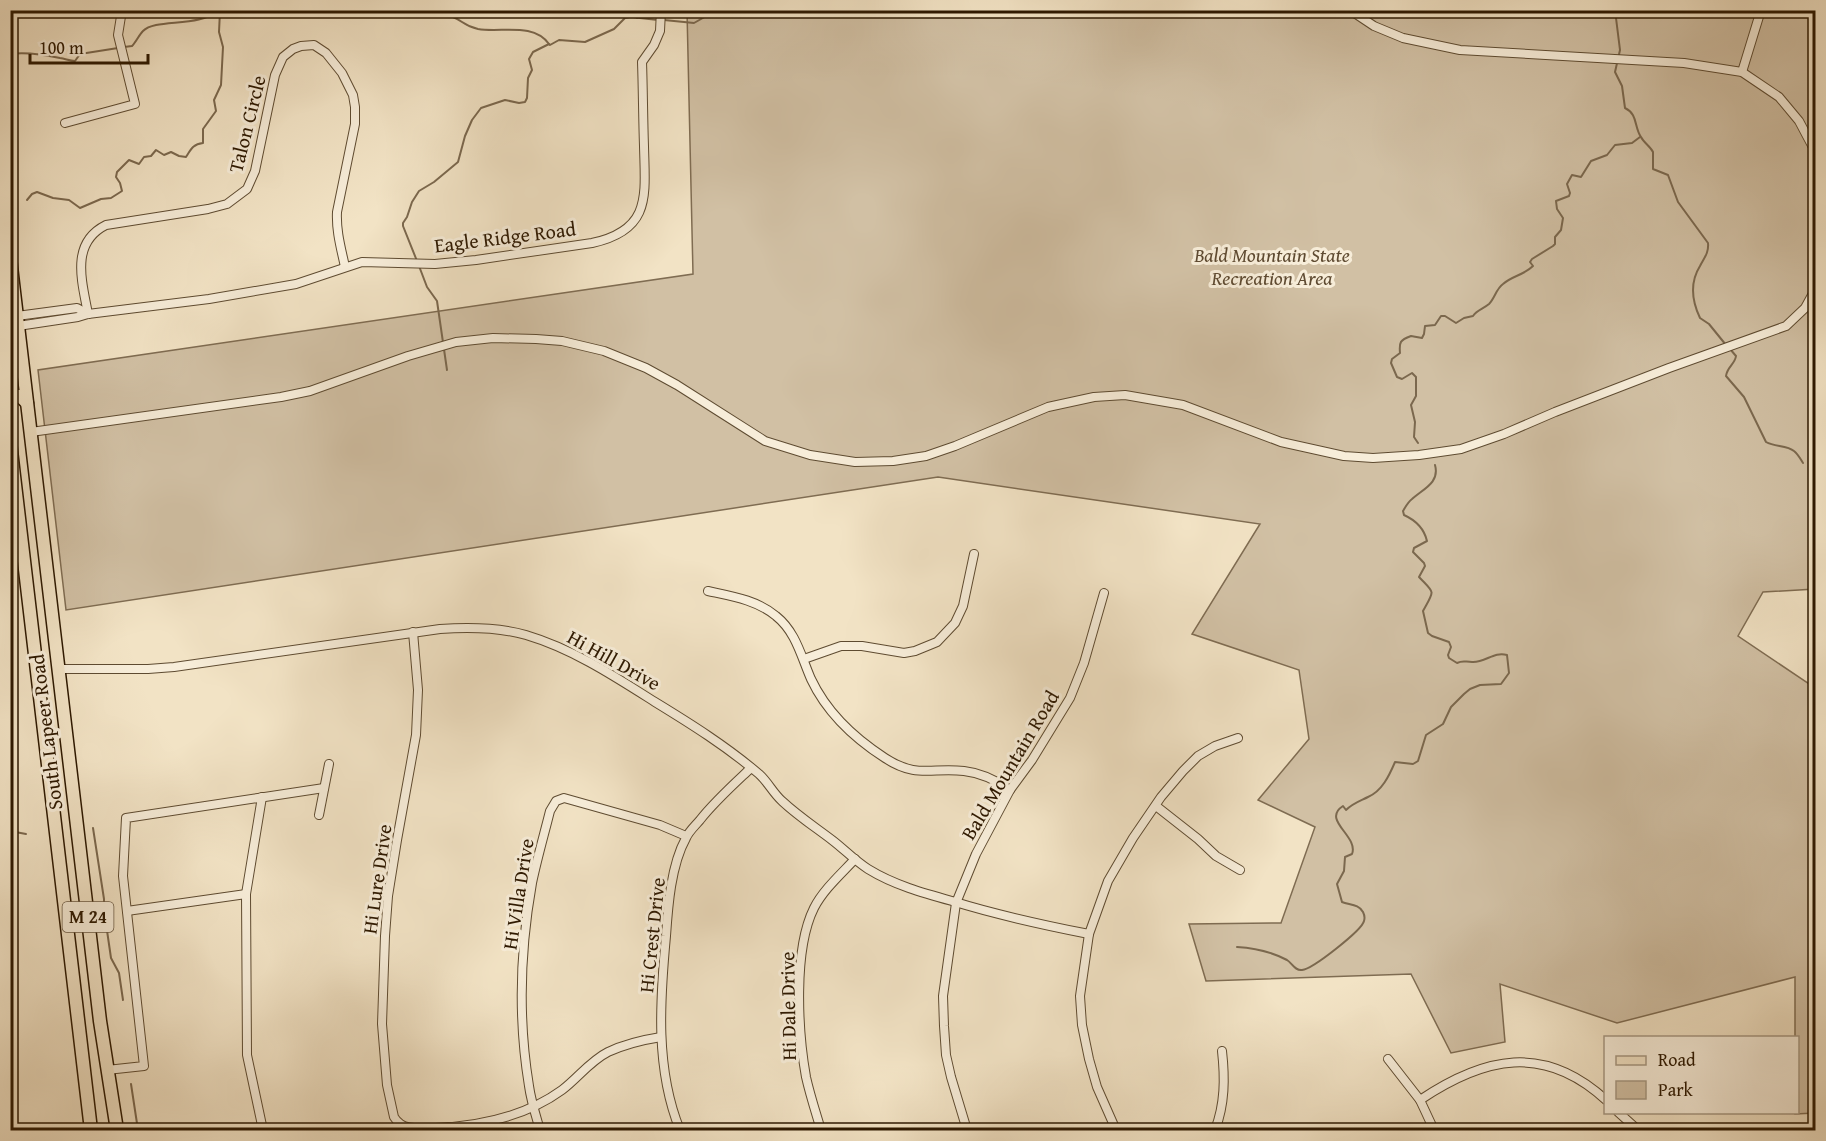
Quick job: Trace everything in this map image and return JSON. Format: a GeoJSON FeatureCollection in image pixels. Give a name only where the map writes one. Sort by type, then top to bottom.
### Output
{"type":"FeatureCollection","features":[{"type":"Feature","properties":{"kind":"main road","name":"South Lapeer Road"},"geometry":{"type":"LineString","coordinates":[[10,258],[15,324],[31,432],[72,785],[117,1131]]}},
{"type":"Feature","properties":{"kind":"main road"},"geometry":{"type":"LineString","coordinates":[[10,396],[20,396],[27,403]]}},
{"type":"Feature","properties":{"kind":"main road","name":"South Lapeer Road"},"geometry":{"type":"LineString","coordinates":[[10,442],[91,1131]]}},
{"type":"Feature","properties":{"kind":"main road"},"geometry":{"type":"LineString","coordinates":[[51,779],[62,788],[72,785]]}},
{"type":"Feature","properties":{"kind":"main road"},"geometry":{"type":"LineString","coordinates":[[89,1109],[102,1106],[114,1113]]}},
{"type":"Feature","properties":{"kind":"street"},"geometry":{"type":"LineString","coordinates":[[65,123],[135,104],[118,35],[122,10]]}},
{"type":"Feature","properties":{"kind":"street","name":"Eagle Ridge Road"},"geometry":{"type":"LineString","coordinates":[[15,324],[209,299],[297,284],[362,262],[435,264],[477,260],[606,240],[629,226],[636,218],[645,196],[642,62],[654,45],[660,31],[661,10]]}},
{"type":"Feature","properties":{"kind":"street"},"geometry":{"type":"LineString","coordinates":[[1350,10],[1374,26],[1403,38],[1460,50],[1684,63],[1742,72],[1779,97],[1799,121],[1815,153]]}},
{"type":"Feature","properties":{"kind":"street"},"geometry":{"type":"LineString","coordinates":[[1742,72],[1761,10]]}},
{"type":"Feature","properties":{"kind":"street","name":"Talon Circle"},"geometry":{"type":"LineString","coordinates":[[88,314],[81,259],[82,249],[90,236],[106,225],[227,204],[247,189],[255,171],[275,75],[283,57],[292,49],[301,46],[314,45],[326,53],[342,73],[356,107],[355,124],[336,225],[345,267]]}},
{"type":"Feature","properties":{"kind":"street"},"geometry":{"type":"LineString","coordinates":[[31,432],[280,397],[310,391],[456,342],[504,338],[562,341],[604,351],[646,368],[677,385],[765,441],[810,455],[855,462],[893,461],[926,456],[1048,407],[1094,397],[1125,395],[1183,405],[1281,442],[1344,456],[1373,458],[1419,455],[1461,449],[1504,434],[1648,376],[1786,326],[1805,308],[1815,288]]}},
{"type":"Feature","properties":{"kind":"street"},"geometry":{"type":"LineString","coordinates":[[804,658],[841,646],[862,646],[904,653],[937,642],[955,623],[963,606],[974,554]]}},
{"type":"Feature","properties":{"kind":"street"},"geometry":{"type":"LineString","coordinates":[[708,591],[739,597],[759,605],[776,616],[795,639],[814,684],[830,710],[859,740],[887,759],[899,766],[918,771],[963,771],[979,774],[997,781],[1010,790]]}},
{"type":"Feature","properties":{"kind":"street","name":"Bald Mountain Road"},"geometry":{"type":"LineString","coordinates":[[967,1131],[946,1055],[944,1026],[943,996],[956,903],[976,854],[1010,790],[1032,760],[1070,699],[1084,663],[1104,593]]}},
{"type":"Feature","properties":{"kind":"street","name":"Hi Hill Drive"},"geometry":{"type":"LineString","coordinates":[[59,669],[174,667],[412,632],[465,628],[494,629],[525,635],[561,648],[591,663],[729,750],[770,784],[780,799],[805,822],[834,841],[866,868],[886,879],[909,889],[956,903],[1089,934]]}},
{"type":"Feature","properties":{"kind":"street","name":"Hi Lure Drive"},"geometry":{"type":"LineString","coordinates":[[412,632],[418,690],[416,735],[388,896],[385,936],[382,1024],[387,1085],[394,1117],[402,1126],[413,1129],[467,1126],[517,1114],[534,1107]]}},
{"type":"Feature","properties":{"kind":"street"},"geometry":{"type":"LineString","coordinates":[[1116,1131],[1097,1087],[1082,1025],[1080,996],[1089,934],[1108,881],[1133,838],[1171,785],[1198,756],[1215,746],[1238,738]]}},
{"type":"Feature","properties":{"kind":"street"},"geometry":{"type":"LineString","coordinates":[[320,815],[328,764]]}},
{"type":"Feature","properties":{"kind":"street","name":"Hi Crest Drive"},"geometry":{"type":"LineString","coordinates":[[680,1131],[667,1078],[661,1037],[661,987],[667,914],[674,876],[686,836],[751,768]]}},
{"type":"Feature","properties":{"kind":"street"},"geometry":{"type":"LineString","coordinates":[[108,1070],[144,1066],[123,876],[126,818],[324,788]]}},
{"type":"Feature","properties":{"kind":"street"},"geometry":{"type":"LineString","coordinates":[[262,797],[246,894],[247,1055],[263,1131]]}},
{"type":"Feature","properties":{"kind":"street","name":"Hi Villa Drive"},"geometry":{"type":"LineString","coordinates":[[540,1131],[529,1088],[522,1032],[521,985],[532,883],[550,811],[556,801],[564,798],[660,825],[686,836]]}},
{"type":"Feature","properties":{"kind":"street"},"geometry":{"type":"LineString","coordinates":[[1156,806],[1216,856],[1240,870]]}},
{"type":"Feature","properties":{"kind":"street","name":"Hi Dale Drive"},"geometry":{"type":"LineString","coordinates":[[821,1131],[807,1079],[801,1038],[802,957],[806,931],[814,907],[827,889],[855,859]]}},
{"type":"Feature","properties":{"kind":"street"},"geometry":{"type":"LineString","coordinates":[[127,911],[246,894]]}},
{"type":"Feature","properties":{"kind":"street"},"geometry":{"type":"LineString","coordinates":[[534,1107],[561,1091],[598,1058],[624,1045],[661,1037]]}},
{"type":"Feature","properties":{"kind":"street"},"geometry":{"type":"LineString","coordinates":[[1218,1129],[1224,1097],[1225,1075],[1222,1051]]}},
{"type":"Feature","properties":{"kind":"street"},"geometry":{"type":"LineString","coordinates":[[1388,1059],[1420,1100],[1434,1131]]}},
{"type":"Feature","properties":{"kind":"street"},"geometry":{"type":"LineString","coordinates":[[1420,1100],[1461,1075],[1491,1065],[1512,1062],[1549,1067],[1574,1076],[1604,1100]]}},
{"type":"Feature","properties":{"kind":"street"},"geometry":{"type":"LineString","coordinates":[[1619,1114],[1638,1131]]}},
{"type":"Feature","properties":{"kind":"green space","name":"Bald Mountain State Recreation Area"},"geometry":{"type":"Polygon","coordinates":[[[687,11],[1815,11],[1815,589],[1763,592],[1738,636],[1815,688],[1815,1113],[1799,1114],[1799,1036],[1795,1036],[1795,977],[1617,1023],[1500,984],[1505,1042],[1451,1053],[1411,974],[1206,981],[1189,924],[1281,923],[1315,827],[1258,800],[1309,739],[1299,670],[1192,634],[1260,524],[938,477],[66,610],[38,370],[693,274],[687,11]]]}},
{"type":"Feature","properties":{"kind":"waterway"},"geometry":{"type":"LineString","coordinates":[[124,47],[132,46],[143,31],[149,27],[201,19],[220,10]]}},
{"type":"Feature","properties":{"kind":"waterway"},"geometry":{"type":"LineString","coordinates":[[420,10],[453,17],[478,29],[534,33],[549,44]]}},
{"type":"Feature","properties":{"kind":"waterway"},"geometry":{"type":"LineString","coordinates":[[631,10],[637,18]]}},
{"type":"Feature","properties":{"kind":"waterway"},"geometry":{"type":"LineString","coordinates":[[664,20],[694,23],[717,10]]}},
{"type":"Feature","properties":{"kind":"waterway"},"geometry":{"type":"LineString","coordinates":[[751,10],[755,12],[765,10]]}},
{"type":"Feature","properties":{"kind":"waterway"},"geometry":{"type":"LineString","coordinates":[[1619,10],[1616,18],[1620,50],[1615,72],[1622,86],[1625,108],[1634,117],[1642,139],[1653,152],[1653,169],[1668,175],[1678,202],[1708,243],[1707,253],[1693,285],[1695,305],[1700,318],[1709,324],[1726,345]]}},
{"type":"Feature","properties":{"kind":"waterway"},"geometry":{"type":"LineString","coordinates":[[27,200],[37,192],[53,198],[69,200],[80,208],[101,199],[111,198],[122,191],[116,177],[117,172],[129,160],[139,164],[144,157],[151,156],[156,150],[164,155],[171,152],[186,157],[191,149],[203,143],[203,129],[216,111],[214,100],[221,85],[223,47],[219,32],[220,11]]}},
{"type":"Feature","properties":{"kind":"waterway"},"geometry":{"type":"LineString","coordinates":[[417,261],[403,226],[412,202],[419,191],[458,162],[465,136],[472,120],[481,108],[505,100],[525,102],[528,78],[532,70],[529,59],[533,52],[559,40],[585,42],[614,29],[625,18],[658,20]]}},
{"type":"Feature","properties":{"kind":"waterway"},"geometry":{"type":"LineString","coordinates":[[10,54],[35,54],[75,61],[80,54],[118,48]]}},
{"type":"Feature","properties":{"kind":"waterway"},"geometry":{"type":"LineString","coordinates":[[1418,443],[1414,437],[1415,422],[1411,405],[1416,396],[1416,377],[1412,373],[1402,379],[1397,377],[1391,363],[1392,359],[1400,353],[1401,342],[1411,336],[1422,338],[1425,326],[1435,325],[1441,316],[1456,323],[1473,316],[1489,304],[1501,286],[1533,266],[1530,262],[1532,259],[1555,244],[1555,237],[1561,230],[1563,218],[1557,209],[1556,201],[1569,196],[1567,184],[1572,175],[1581,177],[1591,161],[1607,155],[1615,145],[1632,143],[1640,137]]}},
{"type":"Feature","properties":{"kind":"waterway"},"geometry":{"type":"LineString","coordinates":[[419,266],[427,287],[437,301],[447,370]]}},
{"type":"Feature","properties":{"kind":"waterway"},"geometry":{"type":"LineString","coordinates":[[1730,349],[1736,356],[1726,376],[1744,397],[1766,442],[1791,449],[1803,463]]}},
{"type":"Feature","properties":{"kind":"waterway"},"geometry":{"type":"LineString","coordinates":[[1237,947],[1256,949],[1275,955],[1302,970],[1326,956],[1361,926],[1364,921],[1363,912],[1359,907],[1342,902],[1337,884],[1344,871],[1345,857],[1352,854],[1353,847],[1338,823],[1337,811],[1343,806],[1346,810],[1377,791],[1388,778],[1395,762],[1413,764],[1418,761],[1426,735],[1443,724],[1451,707],[1470,689],[1480,685],[1501,684],[1509,673],[1507,655],[1502,654],[1477,662],[1457,663],[1449,658],[1451,647],[1449,642],[1428,633],[1423,611],[1432,592],[1419,577],[1425,566],[1413,552],[1414,548],[1427,541],[1426,536],[1415,522],[1404,515],[1403,511],[1409,501],[1433,481],[1435,465]]}},
{"type":"Feature","properties":{"kind":"waterway"},"geometry":{"type":"LineString","coordinates":[[93,828],[111,958],[119,973],[123,1000]]}},
{"type":"Feature","properties":{"kind":"waterway"},"geometry":{"type":"LineString","coordinates":[[10,831],[26,834]]}},
{"type":"Feature","properties":{"kind":"waterway"},"geometry":{"type":"LineString","coordinates":[[131,1084],[138,1130]]}}]}
